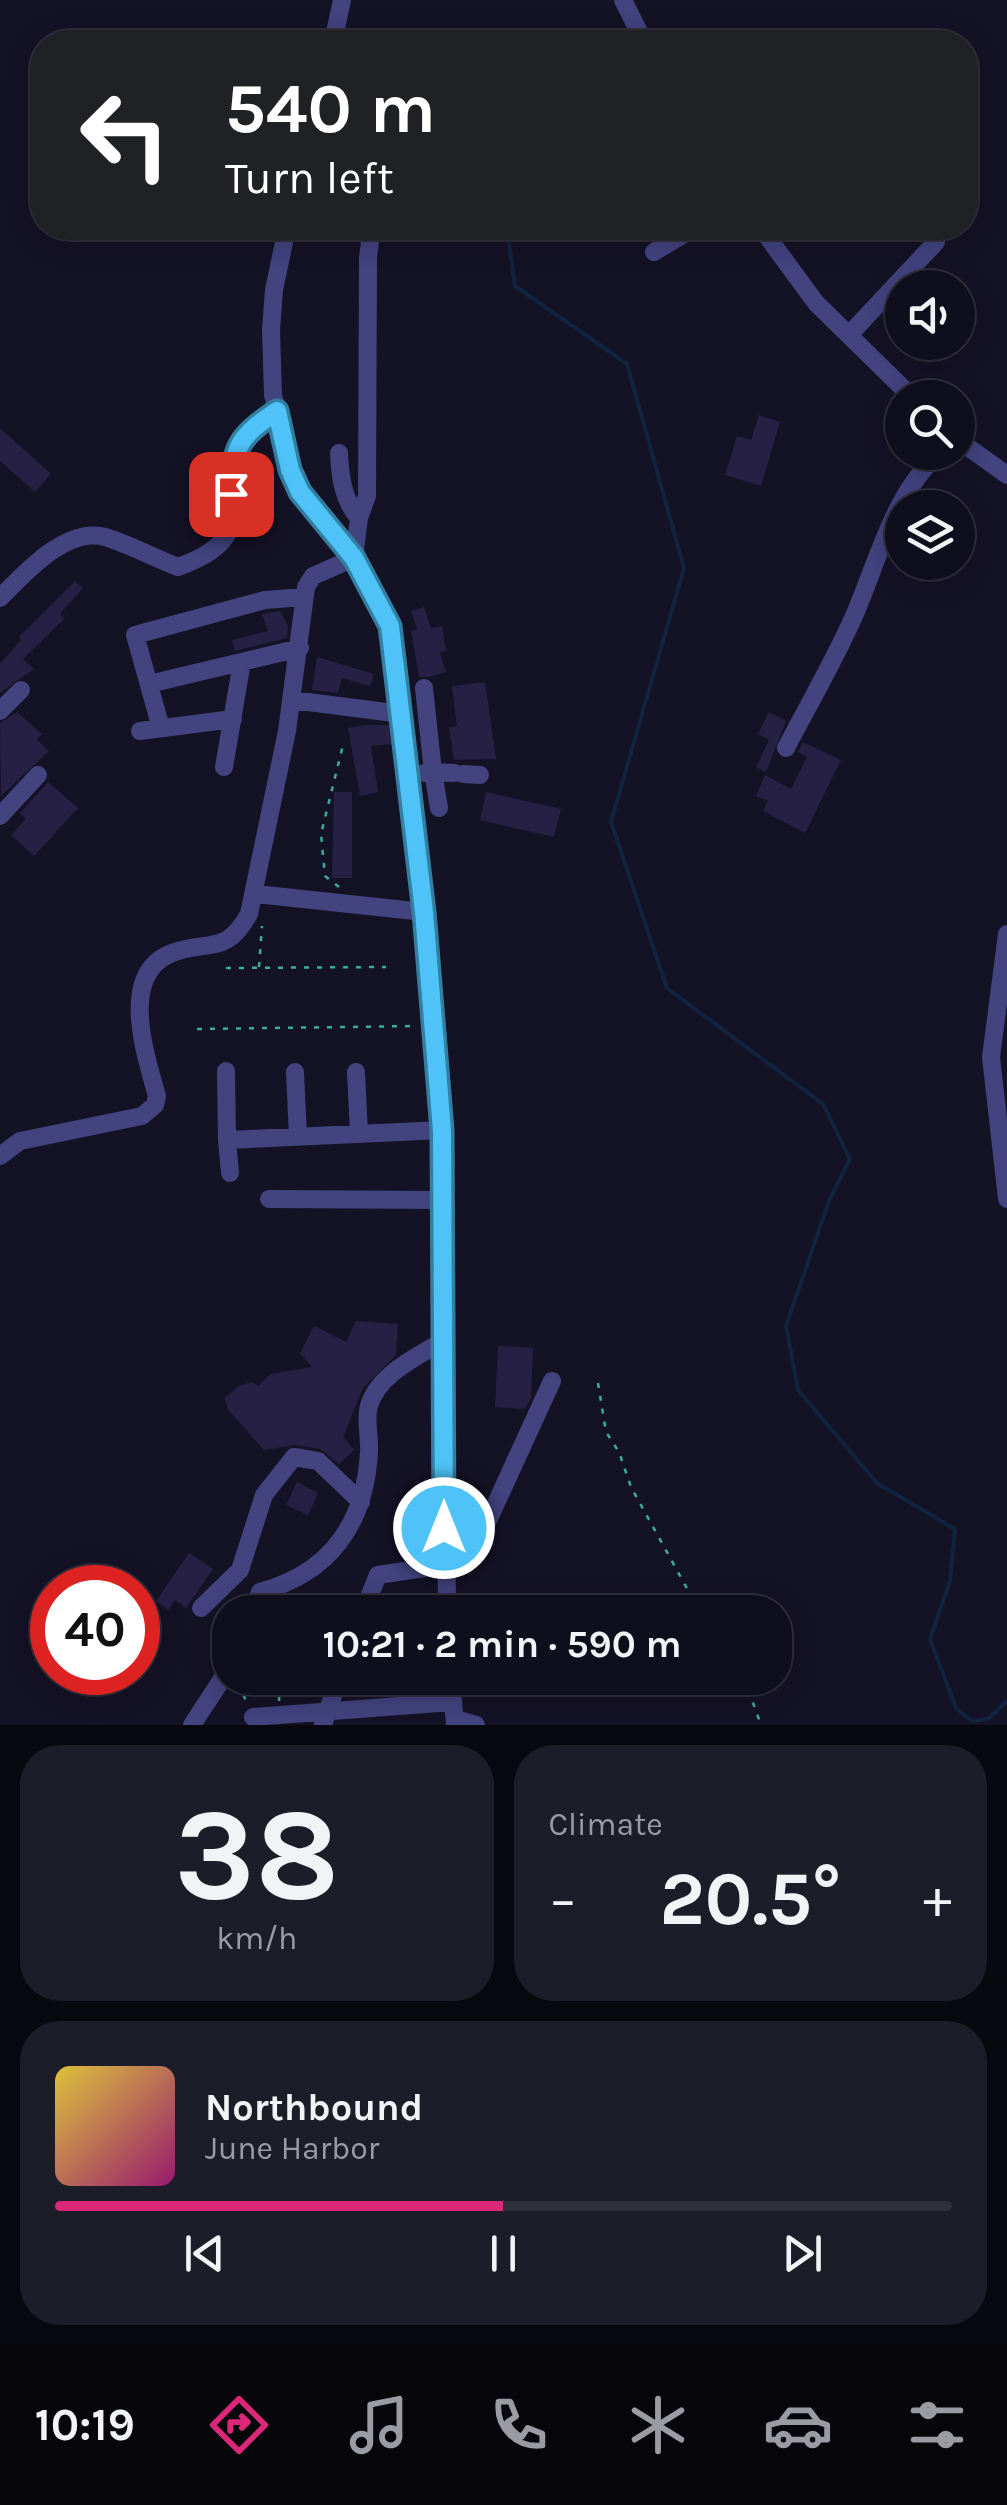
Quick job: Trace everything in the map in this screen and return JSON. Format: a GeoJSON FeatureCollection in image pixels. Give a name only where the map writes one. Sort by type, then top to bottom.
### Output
{"type":"FeatureCollection","features":[{"type":"Feature","properties":{"kind":"street"},"geometry":{"type":"LineString","coordinates":[[336,30],[342,0]]}},
{"type":"Feature","properties":{"kind":"street"},"geometry":{"type":"LineString","coordinates":[[622,0],[638,30]]}},
{"type":"Feature","properties":{"kind":"street"},"geometry":{"type":"LineString","coordinates":[[284,240],[271,330],[277,411],[290,470],[300,492],[354,558],[390,626],[402,714],[442,1130],[446,1595]]}},
{"type":"Feature","properties":{"kind":"street"},"geometry":{"type":"LineString","coordinates":[[354,558],[359,518],[367,496],[370,240]]}},
{"type":"Feature","properties":{"kind":"street"},"geometry":{"type":"LineString","coordinates":[[654,252],[674,240]]}},
{"type":"Feature","properties":{"kind":"street"},"geometry":{"type":"LineString","coordinates":[[770,240],[816,304],[895,380]]}},
{"type":"Feature","properties":{"kind":"street"},"geometry":{"type":"LineString","coordinates":[[849,335],[936,242]]}},
{"type":"Feature","properties":{"kind":"street"},"geometry":{"type":"LineString","coordinates":[[0,598],[34,564],[72,540],[90,535],[104,536],[178,568],[212,555],[231,530],[232,457],[246,432],[277,411]]}},
{"type":"Feature","properties":{"kind":"street"},"geometry":{"type":"LineString","coordinates":[[975,452],[1007,475]]}},
{"type":"Feature","properties":{"kind":"street"},"geometry":{"type":"LineString","coordinates":[[339,453],[340,476],[352,510],[359,518]]}},
{"type":"Feature","properties":{"kind":"street"},"geometry":{"type":"LineString","coordinates":[[786,748],[846,634],[899,504],[923,470]]}},
{"type":"Feature","properties":{"kind":"street"},"geometry":{"type":"LineString","coordinates":[[0,1156],[20,1141],[142,1116],[155,1105],[158,1096],[139,1004],[144,977],[162,956],[221,946],[236,936],[260,894],[300,648],[304,596],[313,576],[354,558]]}},
{"type":"Feature","properties":{"kind":"street"},"geometry":{"type":"LineString","coordinates":[[162,728],[135,634],[264,600],[304,596]]}},
{"type":"Feature","properties":{"kind":"street"},"geometry":{"type":"LineString","coordinates":[[149,684],[300,648]]}},
{"type":"Feature","properties":{"kind":"street"},"geometry":{"type":"LineString","coordinates":[[224,767],[242,662]]}},
{"type":"Feature","properties":{"kind":"street"},"geometry":{"type":"LineString","coordinates":[[424,688],[439,808]]}},
{"type":"Feature","properties":{"kind":"street"},"geometry":{"type":"LineString","coordinates":[[0,710],[22,690]]}},
{"type":"Feature","properties":{"kind":"street"},"geometry":{"type":"LineString","coordinates":[[292,700],[402,714]]}},
{"type":"Feature","properties":{"kind":"street"},"geometry":{"type":"LineString","coordinates":[[140,731],[233,719]]}},
{"type":"Feature","properties":{"kind":"street"},"geometry":{"type":"LineString","coordinates":[[409,775],[466,774]]}},
{"type":"Feature","properties":{"kind":"street"},"geometry":{"type":"LineString","coordinates":[[0,816],[38,776]]}},
{"type":"Feature","properties":{"kind":"street"},"geometry":{"type":"LineString","coordinates":[[260,894],[424,912]]}},
{"type":"Feature","properties":{"kind":"street"},"geometry":{"type":"LineString","coordinates":[[1007,934],[991,1057],[1007,1198]]}},
{"type":"Feature","properties":{"kind":"street"},"geometry":{"type":"LineString","coordinates":[[226,1071],[230,1173]]}},
{"type":"Feature","properties":{"kind":"street"},"geometry":{"type":"LineString","coordinates":[[294,1072],[298,1137]]}},
{"type":"Feature","properties":{"kind":"street"},"geometry":{"type":"LineString","coordinates":[[356,1072],[359,1134]]}},
{"type":"Feature","properties":{"kind":"street"},"geometry":{"type":"LineString","coordinates":[[227,1140],[442,1130]]}},
{"type":"Feature","properties":{"kind":"street"},"geometry":{"type":"LineString","coordinates":[[269,1198],[443,1200]]}},
{"type":"Feature","properties":{"kind":"street"},"geometry":{"type":"LineString","coordinates":[[260,1592],[280,1586],[328,1559],[348,1531],[361,1502],[369,1455],[369,1406],[384,1380],[443,1341]]}},
{"type":"Feature","properties":{"kind":"street"},"geometry":{"type":"LineString","coordinates":[[370,1595],[378,1575],[445,1565],[481,1536],[552,1382]]}},
{"type":"Feature","properties":{"kind":"street"},"geometry":{"type":"LineString","coordinates":[[200,1608],[240,1570],[264,1495],[294,1457],[318,1461],[361,1502]]}},
{"type":"Feature","properties":{"kind":"street"},"geometry":{"type":"LineString","coordinates":[[240,1570],[260,1592]]}},
{"type":"Feature","properties":{"kind":"street"},"geometry":{"type":"LineString","coordinates":[[192,1725],[212,1694]]}},
{"type":"Feature","properties":{"kind":"street"},"geometry":{"type":"LineString","coordinates":[[253,1717],[454,1715],[476,1725]]}},
{"type":"Feature","properties":{"kind":"path"},"geometry":{"type":"LineString","coordinates":[[344,742],[321,834],[325,876],[364,907]]}},
{"type":"Feature","properties":{"kind":"path"},"geometry":{"type":"LineString","coordinates":[[259,966],[260,894]]}},
{"type":"Feature","properties":{"kind":"path"},"geometry":{"type":"LineString","coordinates":[[226,968],[386,967]]}},
{"type":"Feature","properties":{"kind":"path"},"geometry":{"type":"LineString","coordinates":[[196,1029],[434,1026]]}},
{"type":"Feature","properties":{"kind":"path"},"geometry":{"type":"LineString","coordinates":[[598,1382],[606,1432],[619,1452],[630,1487],[690,1595]]}},
{"type":"Feature","properties":{"kind":"path"},"geometry":{"type":"LineString","coordinates":[[243,1695],[253,1717]]}},
{"type":"Feature","properties":{"kind":"path"},"geometry":{"type":"LineString","coordinates":[[278,1714],[279,1695]]}},
{"type":"Feature","properties":{"kind":"path"},"geometry":{"type":"LineString","coordinates":[[750,1695],[761,1725]]}},
{"type":"Feature","properties":{"kind":"building"},"geometry":{"type":"Polygon","coordinates":[[[759,415],[780,422],[761,486],[725,475],[737,436],[751,440],[759,415]]]}},
{"type":"Feature","properties":{"kind":"building"},"geometry":{"type":"Polygon","coordinates":[[[0,428],[51,474],[35,492],[0,461],[0,428]]]}},
{"type":"Feature","properties":{"kind":"building"},"geometry":{"type":"Polygon","coordinates":[[[75,581],[83,588],[60,614],[64,619],[23,659],[34,669],[0,693],[0,664],[21,640],[19,637],[75,581]]]}},
{"type":"Feature","properties":{"kind":"building"},"geometry":{"type":"Polygon","coordinates":[[[424,607],[431,628],[442,626],[446,651],[440,652],[446,672],[419,677],[411,630],[417,630],[411,611],[424,607]]]}},
{"type":"Feature","properties":{"kind":"building"},"geometry":{"type":"Polygon","coordinates":[[[280,611],[288,626],[287,638],[235,651],[232,640],[268,631],[262,614],[280,611]]]}},
{"type":"Feature","properties":{"kind":"building"},"geometry":{"type":"Polygon","coordinates":[[[317,657],[374,674],[370,686],[342,678],[338,693],[312,690],[317,657]]]}},
{"type":"Feature","properties":{"kind":"building"},"geometry":{"type":"Polygon","coordinates":[[[485,682],[496,759],[454,760],[449,727],[457,726],[452,686],[485,682]]]}},
{"type":"Feature","properties":{"kind":"building"},"geometry":{"type":"Polygon","coordinates":[[[17,712],[42,734],[37,740],[49,751],[1,796],[0,723],[17,712]]]}},
{"type":"Feature","properties":{"kind":"building"},"geometry":{"type":"Polygon","coordinates":[[[769,712],[786,721],[766,772],[756,767],[769,740],[758,734],[769,712]]]}},
{"type":"Feature","properties":{"kind":"building"},"geometry":{"type":"Polygon","coordinates":[[[389,725],[391,744],[371,746],[378,792],[360,796],[348,728],[389,725]]]}},
{"type":"Feature","properties":{"kind":"building"},"geometry":{"type":"Polygon","coordinates":[[[803,742],[841,760],[805,833],[763,811],[768,801],[756,796],[765,775],[791,789],[807,757],[798,752],[803,742]]]}},
{"type":"Feature","properties":{"kind":"building"},"geometry":{"type":"Polygon","coordinates":[[[48,782],[78,808],[34,856],[11,835],[26,819],[20,813],[48,782]]]}},
{"type":"Feature","properties":{"kind":"building"},"geometry":{"type":"Polygon","coordinates":[[[334,792],[352,792],[352,878],[332,878],[334,792]]]}},
{"type":"Feature","properties":{"kind":"building"},"geometry":{"type":"Polygon","coordinates":[[[486,792],[561,809],[554,837],[480,820],[486,792]]]}},
{"type":"Feature","properties":{"kind":"building"},"geometry":{"type":"Polygon","coordinates":[[[356,1321],[398,1324],[396,1355],[363,1388],[343,1437],[354,1450],[339,1464],[320,1449],[295,1445],[264,1450],[228,1410],[225,1398],[238,1386],[252,1382],[258,1386],[271,1374],[312,1367],[300,1353],[314,1326],[346,1342],[356,1321]]]}},
{"type":"Feature","properties":{"kind":"building"},"geometry":{"type":"Polygon","coordinates":[[[498,1346],[533,1348],[531,1398],[525,1409],[495,1407],[498,1346]]]}},
{"type":"Feature","properties":{"kind":"building"},"geometry":{"type":"Polygon","coordinates":[[[297,1482],[318,1493],[308,1515],[286,1505],[297,1482]]]}},
{"type":"Feature","properties":{"kind":"building"},"geometry":{"type":"Polygon","coordinates":[[[189,1553],[213,1569],[186,1608],[175,1600],[168,1610],[160,1604],[160,1595],[189,1553]]]}},
{"type":"Feature","properties":{"kind":"waterway"},"geometry":{"type":"LineString","coordinates":[[509,240],[515,286],[627,364],[684,568],[611,822],[667,988],[823,1104],[850,1159],[829,1201],[786,1326],[798,1390],[877,1483],[955,1529],[950,1581],[930,1639],[956,1708],[972,1721],[988,1719],[1007,1701]]}},
{"type":"Feature","properties":{"kind":"route"},"geometry":{"type":"LineString","coordinates":[[231,494],[232,457],[246,432],[277,411],[290,470],[300,492],[354,558],[390,626],[424,912],[442,1130],[444,1528]]}}]}
